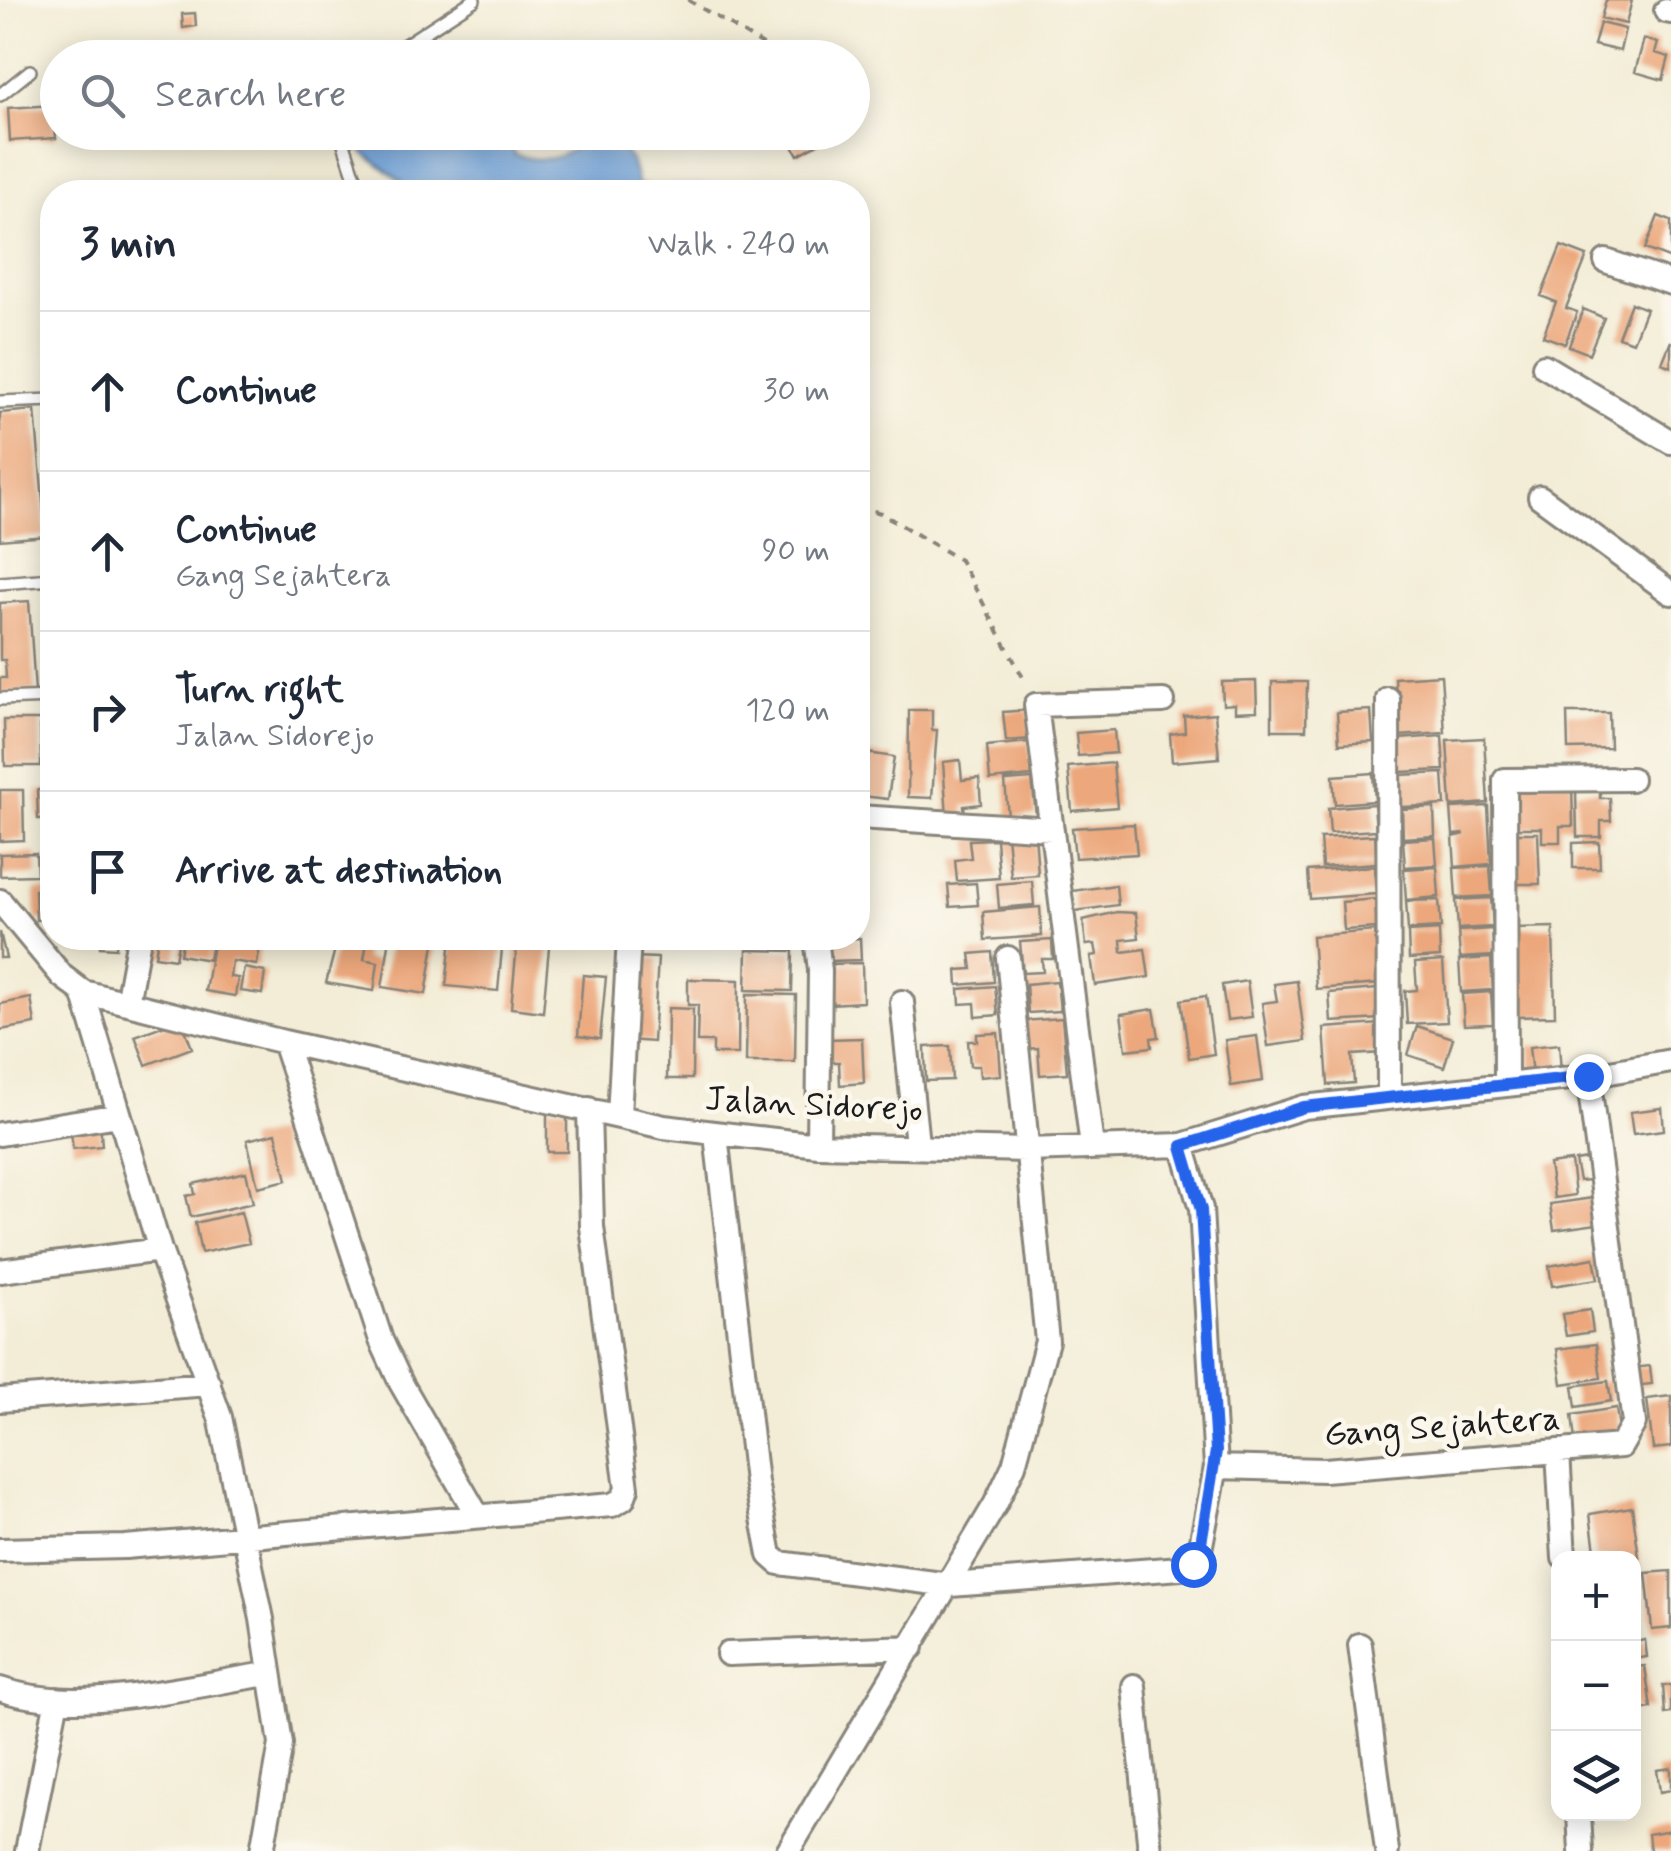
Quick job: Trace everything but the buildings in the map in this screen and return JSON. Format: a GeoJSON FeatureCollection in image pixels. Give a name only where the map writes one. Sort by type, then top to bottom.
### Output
{"type":"FeatureCollection","features":[{"type":"Feature","properties":{"kind":"street"},"geometry":{"type":"LineString","coordinates":[[1606,261],[1671,283]]}},
{"type":"Feature","properties":{"kind":"street"},"geometry":{"type":"LineString","coordinates":[[1544,366],[1671,442]]}},
{"type":"Feature","properties":{"kind":"street"},"geometry":{"type":"LineString","coordinates":[[1540,497],[1671,593]]}},
{"type":"Feature","properties":{"kind":"street"},"geometry":{"type":"LineString","coordinates":[[1388,699],[1389,1096]]}},
{"type":"Feature","properties":{"kind":"street"},"geometry":{"type":"LineString","coordinates":[[1092,1148],[1036,706],[1163,701]]}},
{"type":"Feature","properties":{"kind":"street"},"geometry":{"type":"LineString","coordinates":[[1506,1085],[1506,780],[1632,780]]}},
{"type":"Feature","properties":{"kind":"street"},"geometry":{"type":"LineString","coordinates":[[870,818],[1052,829]]}},
{"type":"Feature","properties":{"kind":"street","name":"Jalan Sidorejo"},"geometry":{"type":"LineString","coordinates":[[0,902],[40,950]]}},
{"type":"Feature","properties":{"kind":"street","name":"Jalan Sidorejo"},"geometry":{"type":"LineString","coordinates":[[40,950],[62,976],[83,992],[284,1042],[619,1115],[716,1135],[818,1145],[917,1144],[1027,1150],[1182,1146],[1304,1107],[1588,1076],[1671,1061]]}},
{"type":"Feature","properties":{"kind":"street"},"geometry":{"type":"LineString","coordinates":[[127,1003],[137,950]]}},
{"type":"Feature","properties":{"kind":"street"},"geometry":{"type":"LineString","coordinates":[[619,1115],[628,950]]}},
{"type":"Feature","properties":{"kind":"street"},"geometry":{"type":"LineString","coordinates":[[816,950],[818,1145]]}},
{"type":"Feature","properties":{"kind":"street"},"geometry":{"type":"LineString","coordinates":[[788,1851],[950,1585],[1014,1465],[1047,1341],[1044,1279],[1008,958]]}},
{"type":"Feature","properties":{"kind":"street"},"geometry":{"type":"LineString","coordinates":[[83,992],[160,1250],[220,1417],[262,1619],[280,1744],[262,1851]]}},
{"type":"Feature","properties":{"kind":"street"},"geometry":{"type":"LineString","coordinates":[[902,1002],[917,1144]]}},
{"type":"Feature","properties":{"kind":"street"},"geometry":{"type":"LineString","coordinates":[[284,1042],[381,1340],[401,1383],[477,1515]]}},
{"type":"Feature","properties":{"kind":"street","name":"Gang Sejahtera"},"geometry":{"type":"LineString","coordinates":[[1216,1467],[1324,1470],[1622,1446],[1634,1423],[1588,1076]]}},
{"type":"Feature","properties":{"kind":"street"},"geometry":{"type":"LineString","coordinates":[[0,1550],[125,1547],[612,1504],[623,1499],[627,1488],[592,1226],[589,1108]]}},
{"type":"Feature","properties":{"kind":"street"},"geometry":{"type":"LineString","coordinates":[[0,1134],[119,1115]]}},
{"type":"Feature","properties":{"kind":"street"},"geometry":{"type":"LineString","coordinates":[[716,1135],[756,1482],[770,1554],[779,1563],[950,1585],[1181,1568],[1193,1564],[1199,1555],[1216,1467],[1201,1210],[1182,1146]]}},
{"type":"Feature","properties":{"kind":"street"},"geometry":{"type":"LineString","coordinates":[[0,1271],[160,1250]]}},
{"type":"Feature","properties":{"kind":"street"},"geometry":{"type":"LineString","coordinates":[[0,1400],[209,1384]]}},
{"type":"Feature","properties":{"kind":"street"},"geometry":{"type":"LineString","coordinates":[[1558,1451],[1564,1551]]}},
{"type":"Feature","properties":{"kind":"street"},"geometry":{"type":"LineString","coordinates":[[1360,1646],[1387,1851]]}},
{"type":"Feature","properties":{"kind":"street"},"geometry":{"type":"LineString","coordinates":[[728,1654],[912,1647]]}},
{"type":"Feature","properties":{"kind":"street"},"geometry":{"type":"LineString","coordinates":[[0,1689],[28,1698],[82,1700],[268,1674]]}},
{"type":"Feature","properties":{"kind":"street"},"geometry":{"type":"LineString","coordinates":[[1134,1686],[1150,1851]]}},
{"type":"Feature","properties":{"kind":"street"},"geometry":{"type":"LineString","coordinates":[[26,1851],[57,1700]]}},
{"type":"Feature","properties":{"kind":"street"},"geometry":{"type":"LineString","coordinates":[[1579,1821],[1581,1851]]}},
{"type":"Feature","properties":{"kind":"lane"},"geometry":{"type":"LineString","coordinates":[[413,40],[474,0]]}},
{"type":"Feature","properties":{"kind":"lane"},"geometry":{"type":"LineString","coordinates":[[0,95],[30,72]]}},
{"type":"Feature","properties":{"kind":"lane"},"geometry":{"type":"LineString","coordinates":[[346,150],[356,180]]}},
{"type":"Feature","properties":{"kind":"lane"},"geometry":{"type":"LineString","coordinates":[[0,402],[40,400]]}},
{"type":"Feature","properties":{"kind":"lane"},"geometry":{"type":"LineString","coordinates":[[0,583],[40,580]]}},
{"type":"Feature","properties":{"kind":"lane"},"geometry":{"type":"LineString","coordinates":[[0,699],[40,697]]}},
{"type":"Feature","properties":{"kind":"path"},"geometry":{"type":"LineString","coordinates":[[688,0],[755,40]]}},
{"type":"Feature","properties":{"kind":"path"},"geometry":{"type":"LineString","coordinates":[[870,511],[960,560],[1036,706]]}},
{"type":"Feature","properties":{"kind":"water"},"geometry":{"type":"Polygon","coordinates":[[[360,150],[514,150],[514,154],[548,158],[572,150],[623,150],[631,160],[637,180],[399,180],[360,150]]]}},
{"type":"Feature","properties":{"kind":"route"},"geometry":{"type":"LineString","coordinates":[[1193,1564],[1199,1555],[1216,1451],[1201,1210],[1182,1146],[1304,1107],[1588,1076]]}}]}
